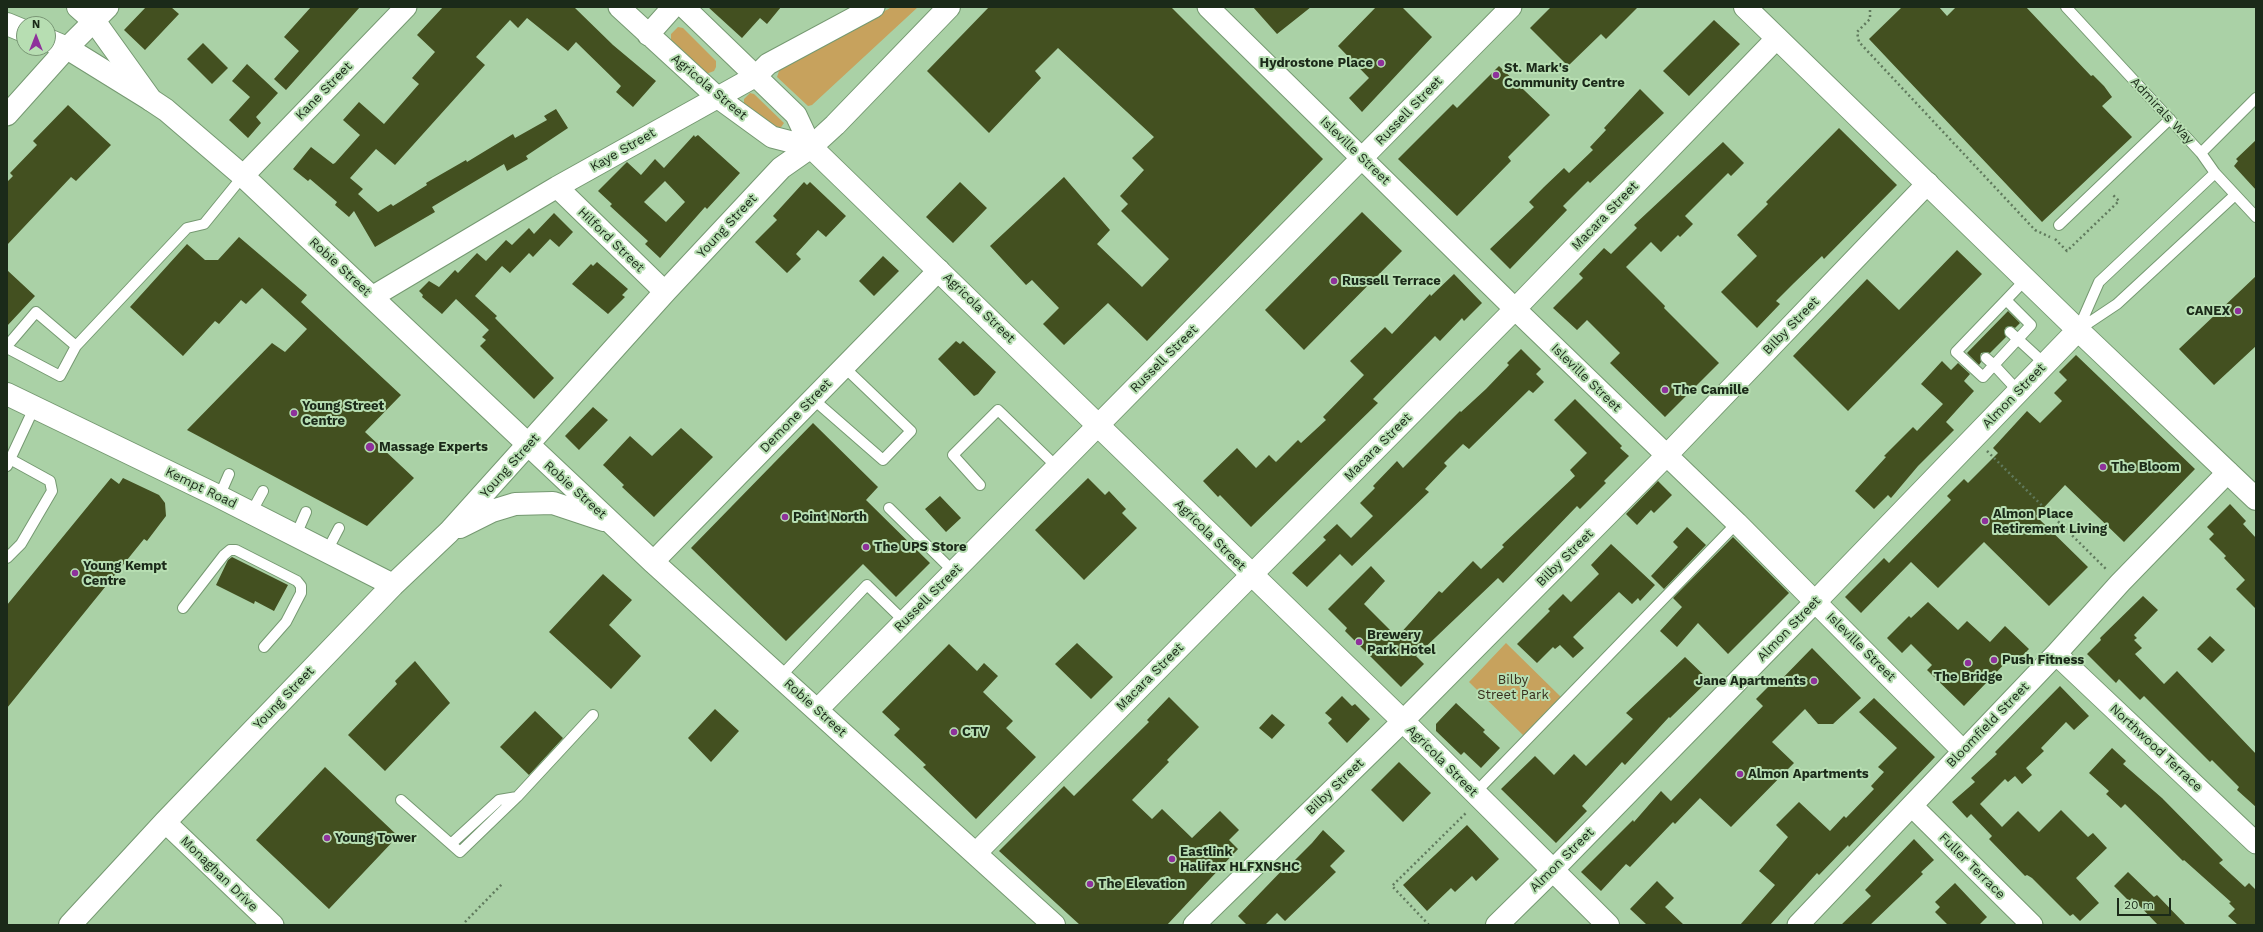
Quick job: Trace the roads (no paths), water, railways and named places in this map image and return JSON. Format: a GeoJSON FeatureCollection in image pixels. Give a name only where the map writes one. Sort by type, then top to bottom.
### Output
{"type":"FeatureCollection","features":[{"type":"Feature","properties":{"kind":"main road","name":"Robie Street"},"geometry":{"type":"LineString","coordinates":[[78,7],[101,15],[150,100],[166,110],[243,176],[528,446],[653,562],[1054,925]]}},
{"type":"Feature","properties":{"kind":"main road","name":"Young Street"},"geometry":{"type":"LineString","coordinates":[[70,925],[165,822],[393,584],[449,532],[665,292],[781,168],[811,147],[835,125],[949,7]]}},
{"type":"Feature","properties":{"kind":"main road"},"geometry":{"type":"LineString","coordinates":[[1745,7],[2078,330],[2256,499]]}},
{"type":"Feature","properties":{"kind":"main road"},"geometry":{"type":"LineString","coordinates":[[58,44],[150,100]]}},
{"type":"Feature","properties":{"kind":"main road","name":"Agricola Street"},"geometry":{"type":"LineString","coordinates":[[811,147],[1098,425],[1250,575],[1403,721],[1552,871],[1608,925]]}},
{"type":"Feature","properties":{"kind":"main road","name":"Almon Street"},"geometry":{"type":"LineString","coordinates":[[1816,601],[2078,330]]}},
{"type":"Feature","properties":{"kind":"main road","name":"Kempt Road"},"geometry":{"type":"LineString","coordinates":[[7,394],[219,497],[393,584]]}},
{"type":"Feature","properties":{"kind":"main road"},"geometry":{"type":"LineString","coordinates":[[449,532],[492,511],[515,504],[553,504],[611,522]]}},
{"type":"Feature","properties":{"kind":"main road","name":"Almon Street"},"geometry":{"type":"LineString","coordinates":[[1497,925],[1552,871]]}},
{"type":"Feature","properties":{"kind":"street","name":"Kane Street"},"geometry":{"type":"LineString","coordinates":[[243,176],[406,7]]}},
{"type":"Feature","properties":{"kind":"street","name":"Agricola Street"},"geometry":{"type":"LineString","coordinates":[[619,7],[648,35],[718,97],[772,137],[811,147]]}},
{"type":"Feature","properties":{"kind":"street"},"geometry":{"type":"LineString","coordinates":[[648,35],[674,7]]}},
{"type":"Feature","properties":{"kind":"street","name":"Agricola Street"},"geometry":{"type":"LineString","coordinates":[[684,7],[796,115],[811,147]]}},
{"type":"Feature","properties":{"kind":"street","name":"Kaye Street"},"geometry":{"type":"LineString","coordinates":[[372,297],[557,188],[756,76],[768,64],[874,7]]}},
{"type":"Feature","properties":{"kind":"street","name":"Russell Street"},"geometry":{"type":"LineString","coordinates":[[817,710],[1512,7]]}},
{"type":"Feature","properties":{"kind":"street","name":"Isleville Street"},"geometry":{"type":"LineString","coordinates":[[1210,8],[1515,309],[1737,523],[1963,751]]}},
{"type":"Feature","properties":{"kind":"street"},"geometry":{"type":"LineString","coordinates":[[7,116],[58,44],[101,15]]}},
{"type":"Feature","properties":{"kind":"street","name":"Macara Street"},"geometry":{"type":"LineString","coordinates":[[976,853],[1515,309],[1777,38]]}},
{"type":"Feature","properties":{"kind":"street","name":"Bilby Street"},"geometry":{"type":"LineString","coordinates":[[1194,925],[1403,721],[1667,455],[1928,183]]}},
{"type":"Feature","properties":{"kind":"street","name":"Hilford Street"},"geometry":{"type":"LineString","coordinates":[[557,188],[665,292]]}},
{"type":"Feature","properties":{"kind":"street","name":"Demone Street"},"geometry":{"type":"LineString","coordinates":[[653,562],[939,270]]}},
{"type":"Feature","properties":{"kind":"street","name":"Bloomfield Street"},"geometry":{"type":"LineString","coordinates":[[1798,925],[2056,654],[2120,583],[2228,472]]}},
{"type":"Feature","properties":{"kind":"street","name":"Almon Street"},"geometry":{"type":"LineString","coordinates":[[1552,871],[1816,601]]}},
{"type":"Feature","properties":{"kind":"street","name":"Northwood Terrace"},"geometry":{"type":"LineString","coordinates":[[2056,654],[2256,843]]}},
{"type":"Feature","properties":{"kind":"street","name":"Fuller Terrace"},"geometry":{"type":"LineString","coordinates":[[1912,806],[2032,925]]}},
{"type":"Feature","properties":{"kind":"street","name":"Monaghan Drive"},"geometry":{"type":"LineString","coordinates":[[165,822],[273,925]]}},
{"type":"Feature","properties":{"kind":"lane","name":"Admirals Way"},"geometry":{"type":"LineString","coordinates":[[2066,7],[2201,152],[2215,172],[2256,218]]}},
{"type":"Feature","properties":{"kind":"lane"},"geometry":{"type":"LineString","coordinates":[[2201,152],[2256,98]]}},
{"type":"Feature","properties":{"kind":"lane"},"geometry":{"type":"LineString","coordinates":[[2058,225],[2170,119]]}},
{"type":"Feature","properties":{"kind":"lane"},"geometry":{"type":"LineString","coordinates":[[2078,330],[2099,282],[2215,172]]}},
{"type":"Feature","properties":{"kind":"lane"},"geometry":{"type":"LineString","coordinates":[[76,346],[36,312],[7,347],[60,376],[76,346],[187,228],[204,224],[243,176]]}},
{"type":"Feature","properties":{"kind":"lane"},"geometry":{"type":"LineString","coordinates":[[2078,330],[2117,304],[2235,195]]}},
{"type":"Feature","properties":{"kind":"lane"},"geometry":{"type":"LineString","coordinates":[[2006,300],[2031,325],[2014,336],[1994,365],[1983,377],[1956,352],[1971,342],[1995,318],[2006,300],[2026,279]]}},
{"type":"Feature","properties":{"kind":"lane"},"geometry":{"type":"LineString","coordinates":[[2014,336],[2045,364]]}},
{"type":"Feature","properties":{"kind":"lane"},"geometry":{"type":"LineString","coordinates":[[1986,358],[2018,391]]}},
{"type":"Feature","properties":{"kind":"lane"},"geometry":{"type":"LineString","coordinates":[[813,399],[884,460],[911,431],[844,367]]}},
{"type":"Feature","properties":{"kind":"lane"},"geometry":{"type":"LineString","coordinates":[[7,558],[21,544],[52,491],[50,481],[9,462],[34,408]]}},
{"type":"Feature","properties":{"kind":"lane"},"geometry":{"type":"LineString","coordinates":[[980,485],[953,455],[998,410],[1057,467]]}},
{"type":"Feature","properties":{"kind":"lane"},"geometry":{"type":"LineString","coordinates":[[219,497],[230,474]]}},
{"type":"Feature","properties":{"kind":"lane"},"geometry":{"type":"LineString","coordinates":[[251,513],[263,491]]}},
{"type":"Feature","properties":{"kind":"lane"},"geometry":{"type":"LineString","coordinates":[[889,508],[954,572]]}},
{"type":"Feature","properties":{"kind":"lane"},"geometry":{"type":"LineString","coordinates":[[296,535],[306,512]]}},
{"type":"Feature","properties":{"kind":"lane"},"geometry":{"type":"LineString","coordinates":[[1477,796],[1737,523]]}},
{"type":"Feature","properties":{"kind":"lane"},"geometry":{"type":"LineString","coordinates":[[327,551],[339,528]]}},
{"type":"Feature","properties":{"kind":"lane"},"geometry":{"type":"LineString","coordinates":[[183,608],[224,555],[230,550],[236,550],[297,581],[301,586],[301,594],[286,622],[264,647]]}},
{"type":"Feature","properties":{"kind":"lane"},"geometry":{"type":"LineString","coordinates":[[780,677],[868,585],[905,622]]}},
{"type":"Feature","properties":{"kind":"lane"},"geometry":{"type":"LineString","coordinates":[[401,800],[451,844],[499,800],[517,797],[594,715]]}},
{"type":"Feature","properties":{"kind":"place","name":"Hydrostone Place"},"geometry":{"type":"Point","coordinates":[1381,63]}},
{"type":"Feature","properties":{"kind":"place","name":"St. Mark's Community Centre"},"geometry":{"type":"Point","coordinates":[1496,75]}},
{"type":"Feature","properties":{"kind":"place","name":"Russell Terrace"},"geometry":{"type":"Point","coordinates":[1334,281]}},
{"type":"Feature","properties":{"kind":"place","name":"CANEX"},"geometry":{"type":"Point","coordinates":[2238,311]}},
{"type":"Feature","properties":{"kind":"place","name":"The Camille"},"geometry":{"type":"Point","coordinates":[1665,390]}},
{"type":"Feature","properties":{"kind":"place","name":"Young Street Centre"},"geometry":{"type":"Point","coordinates":[294,413]}},
{"type":"Feature","properties":{"kind":"place","name":"Massage Experts"},"geometry":{"type":"Point","coordinates":[370,447]}},
{"type":"Feature","properties":{"kind":"place","name":"The Bloom"},"geometry":{"type":"Point","coordinates":[2103,467]}},
{"type":"Feature","properties":{"kind":"place","name":"Point North"},"geometry":{"type":"Point","coordinates":[785,517]}},
{"type":"Feature","properties":{"kind":"place","name":"Almon Place Retirement Living"},"geometry":{"type":"Point","coordinates":[1985,521]}},
{"type":"Feature","properties":{"kind":"place","name":"The UPS Store"},"geometry":{"type":"Point","coordinates":[866,547]}},
{"type":"Feature","properties":{"kind":"place","name":"Young Kempt Centre"},"geometry":{"type":"Point","coordinates":[75,573]}},
{"type":"Feature","properties":{"kind":"place","name":"Brewery Park Hotel"},"geometry":{"type":"Point","coordinates":[1359,642]}},
{"type":"Feature","properties":{"kind":"place","name":"Push Fitness"},"geometry":{"type":"Point","coordinates":[1994,660]}},
{"type":"Feature","properties":{"kind":"place","name":"The Bridge"},"geometry":{"type":"Point","coordinates":[1968,663]}},
{"type":"Feature","properties":{"kind":"place","name":"Jane Apartments"},"geometry":{"type":"Point","coordinates":[1814,681]}},
{"type":"Feature","properties":{"kind":"place","name":"CTV"},"geometry":{"type":"Point","coordinates":[954,732]}},
{"type":"Feature","properties":{"kind":"place","name":"Almon Apartments"},"geometry":{"type":"Point","coordinates":[1740,774]}},
{"type":"Feature","properties":{"kind":"place","name":"Young Tower"},"geometry":{"type":"Point","coordinates":[327,838]}},
{"type":"Feature","properties":{"kind":"place","name":"Eastlink Halifax HLFXNSHC"},"geometry":{"type":"Point","coordinates":[1172,859]}},
{"type":"Feature","properties":{"kind":"place","name":"The Elevation"},"geometry":{"type":"Point","coordinates":[1090,884]}},
{"type":"Feature","properties":{"kind":"park label","name":"Bilby Street Park"},"geometry":{"type":"Point","coordinates":[1513,688]}}]}
